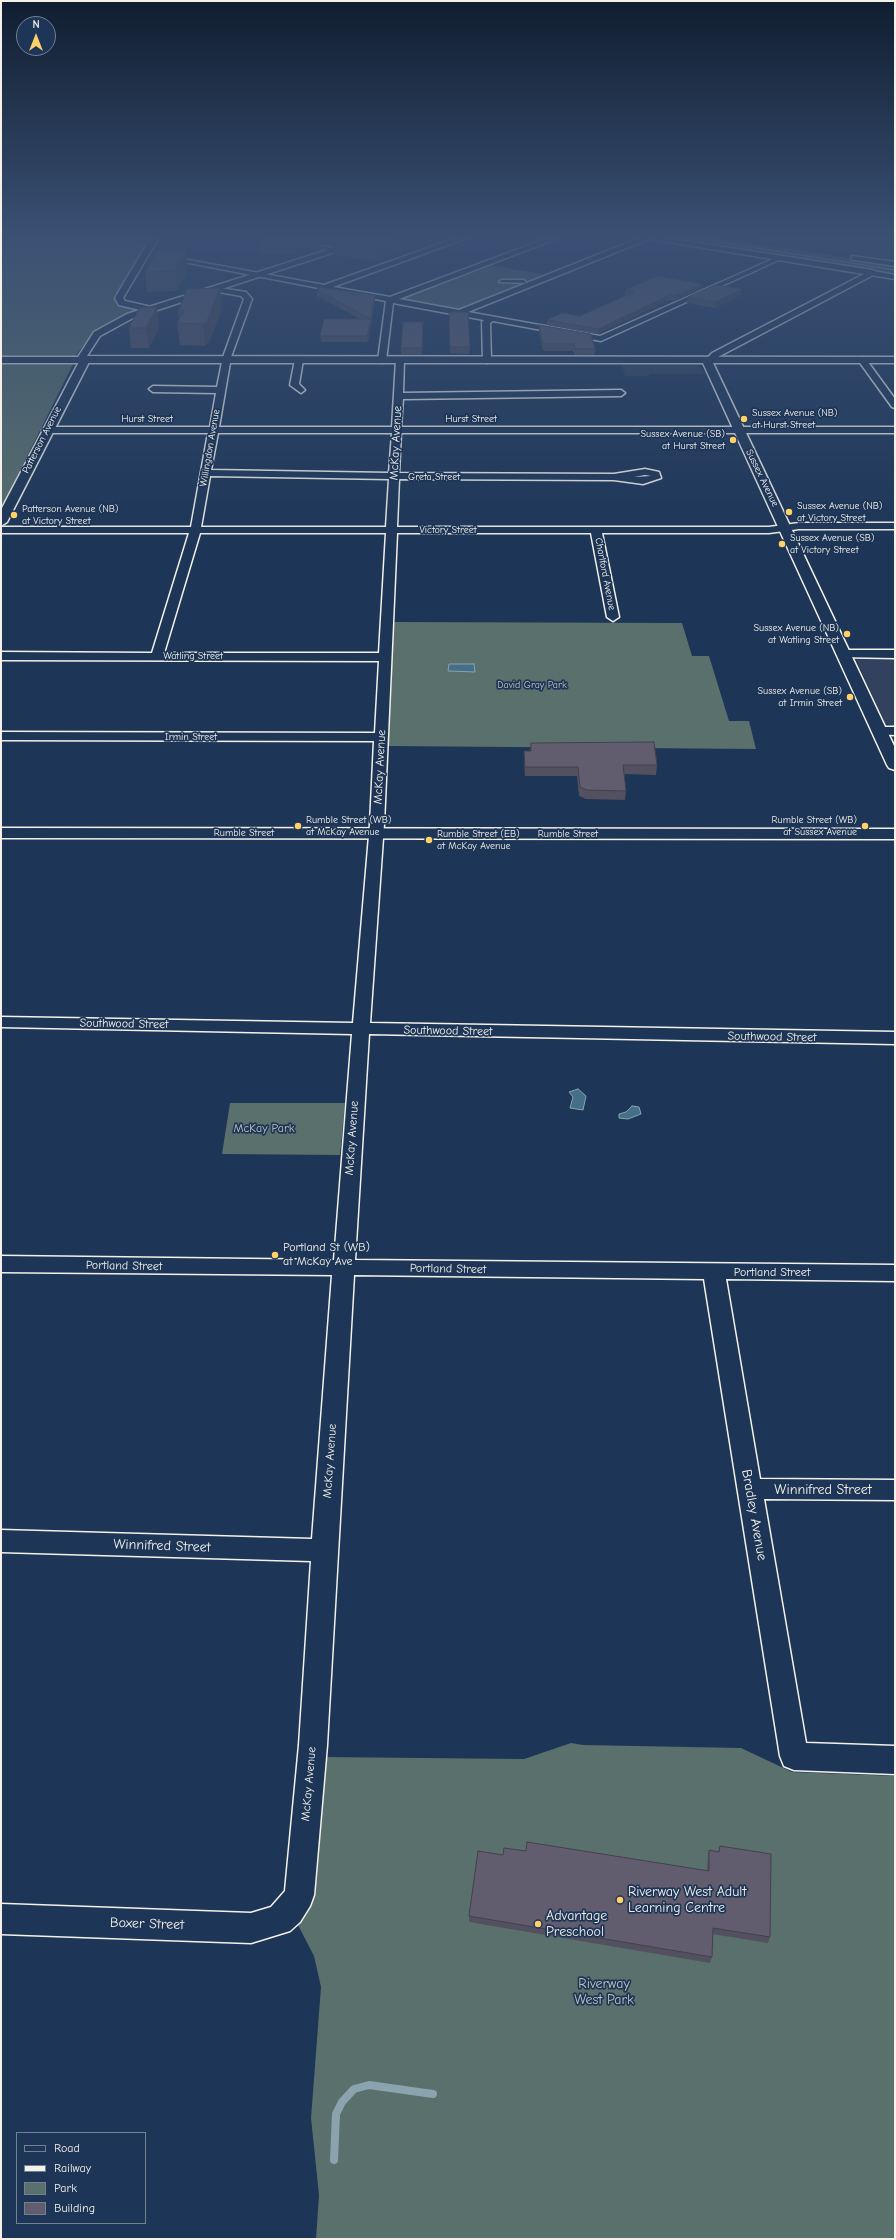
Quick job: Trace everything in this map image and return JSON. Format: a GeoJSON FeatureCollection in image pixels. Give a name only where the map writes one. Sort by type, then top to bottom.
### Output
{"type":"FeatureCollection","features":[{"type":"Feature","properties":{"kind":"street","name":"Patterson Avenue"},"geometry":{"type":"LineString","coordinates":[[1,522],[47,430],[85,360],[93,356],[103,342]]}},
{"type":"Feature","properties":{"kind":"street","name":"Willingdon Avenue"},"geometry":{"type":"LineString","coordinates":[[156,656],[195,530],[220,390],[226,360],[233,342]]}},
{"type":"Feature","properties":{"kind":"street"},"geometry":{"type":"LineString","coordinates":[[382,360],[384,342]]}},
{"type":"Feature","properties":{"kind":"street"},"geometry":{"type":"LineString","coordinates":[[487,342],[488,360]]}},
{"type":"Feature","properties":{"kind":"street"},"geometry":{"type":"LineString","coordinates":[[710,360],[715,355],[741,342]]}},
{"type":"Feature","properties":{"kind":"street"},"geometry":{"type":"LineString","coordinates":[[1,360],[895,360]]}},
{"type":"Feature","properties":{"kind":"street"},"geometry":{"type":"LineString","coordinates":[[299,360],[294,385],[301,390]]}},
{"type":"Feature","properties":{"kind":"street","name":"McKay Avenue"},"geometry":{"type":"LineString","coordinates":[[289,1911],[295,1904],[302,1886],[313,1745],[324,1550],[343,1268],[376,834],[400,360]]}},
{"type":"Feature","properties":{"kind":"street","name":"Sussex Avenue"},"geometry":{"type":"LineString","coordinates":[[710,360],[709,364],[739,430],[786,528],[895,765]]}},
{"type":"Feature","properties":{"kind":"street"},"geometry":{"type":"LineString","coordinates":[[862,360],[895,405]]}},
{"type":"Feature","properties":{"kind":"street"},"geometry":{"type":"LineString","coordinates":[[153,389],[220,390]]}},
{"type":"Feature","properties":{"kind":"street"},"geometry":{"type":"LineString","coordinates":[[398,396],[621,393]]}},
{"type":"Feature","properties":{"kind":"street","name":"Hurst Street"},"geometry":{"type":"LineString","coordinates":[[47,430],[895,430]]}},
{"type":"Feature","properties":{"kind":"street","name":"Greta Street"},"geometry":{"type":"LineString","coordinates":[[206,473],[394,477],[614,477]]}},
{"type":"Feature","properties":{"kind":"street","name":"Victory Street"},"geometry":{"type":"LineString","coordinates":[[1,530],[769,530],[799,526],[895,526]]}},
{"type":"Feature","properties":{"kind":"street","name":"Charlford Avenue"},"geometry":{"type":"LineString","coordinates":[[596,530],[613,617]]}},
{"type":"Feature","properties":{"kind":"street"},"geometry":{"type":"LineString","coordinates":[[843,654],[895,654]]}},
{"type":"Feature","properties":{"kind":"street","name":"Watling Street"},"geometry":{"type":"LineString","coordinates":[[1,656],[385,657]]}},
{"type":"Feature","properties":{"kind":"street"},"geometry":{"type":"LineString","coordinates":[[880,731],[895,731]]}},
{"type":"Feature","properties":{"kind":"street","name":"Irmin Street"},"geometry":{"type":"LineString","coordinates":[[1,736],[381,737]]}},
{"type":"Feature","properties":{"kind":"street","name":"Rumble Street"},"geometry":{"type":"LineString","coordinates":[[1,833],[895,834]]}},
{"type":"Feature","properties":{"kind":"street","name":"Southwood Street"},"geometry":{"type":"LineString","coordinates":[[1,1022],[895,1038]]}},
{"type":"Feature","properties":{"kind":"street","name":"Portland Street"},"geometry":{"type":"LineString","coordinates":[[1,1264],[714,1273],[895,1273]]}},
{"type":"Feature","properties":{"kind":"street","name":"Bradley Avenue"},"geometry":{"type":"LineString","coordinates":[[714,1273],[794,1756],[895,1760]]}},
{"type":"Feature","properties":{"kind":"street","name":"Winnifred Street"},"geometry":{"type":"LineString","coordinates":[[750,1489],[895,1490]]}},
{"type":"Feature","properties":{"kind":"street","name":"Winnifred Street"},"geometry":{"type":"LineString","coordinates":[[1,1541],[324,1550]]}},
{"type":"Feature","properties":{"kind":"street","name":"Boxer Street"},"geometry":{"type":"LineString","coordinates":[[1,1919],[251,1928],[279,1920],[289,1911]]}},
{"type":"Feature","properties":{"kind":"shaded area"},"geometry":{"type":"Polygon","coordinates":[[[621,362],[697,363],[705,374],[649,374],[649,376],[625,376],[621,362]]]}},
{"type":"Feature","properties":{"kind":"shaded area"},"geometry":{"type":"Polygon","coordinates":[[[860,657],[895,657],[895,727],[885,723],[856,660],[860,657]]]}},
{"type":"Feature","properties":{"kind":"shaded area"},"geometry":{"type":"Polygon","coordinates":[[[449,664],[474,664],[475,672],[448,671],[449,664]]]}},
{"type":"Feature","properties":{"kind":"shaded area"},"geometry":{"type":"Polygon","coordinates":[[[578,1089],[586,1096],[583,1110],[570,1108],[573,1097],[569,1092],[578,1089]]]}},
{"type":"Feature","properties":{"kind":"shaded area"},"geometry":{"type":"Polygon","coordinates":[[[632,1106],[639,1107],[641,1114],[628,1119],[619,1118],[619,1114],[626,1112],[632,1106]]]}},
{"type":"Feature","properties":{"kind":"green space"},"geometry":{"type":"Polygon","coordinates":[[[1,342],[87,342],[74,357],[1,357],[1,342]]]}},
{"type":"Feature","properties":{"kind":"green space"},"geometry":{"type":"Polygon","coordinates":[[[1,362],[73,364],[1,509],[1,362]]]}},
{"type":"Feature","properties":{"kind":"green space","name":"David Gray Park"},"geometry":{"type":"Polygon","coordinates":[[[393,622],[682,623],[692,656],[709,656],[729,721],[749,721],[756,749],[388,746],[393,622]]]}},
{"type":"Feature","properties":{"kind":"green space","name":"McKay Park"},"geometry":{"type":"Polygon","coordinates":[[[230,1103],[345,1103],[340,1155],[222,1154],[230,1103]]]}},
{"type":"Feature","properties":{"kind":"green space","name":"Riverway West Park"},"geometry":{"type":"Polygon","coordinates":[[[571,1743],[583,1745],[741,1748],[792,1772],[895,1776],[895,2239],[316,2239],[319,2195],[311,2118],[321,1987],[314,1956],[297,1923],[308,1909],[313,1899],[324,1757],[524,1759],[571,1743]]]}},
{"type":"Feature","properties":{"kind":"building"},"geometry":{"type":"Polygon","coordinates":[[[401,342],[422,342],[422,348],[401,348],[401,342]]]}},
{"type":"Feature","properties":{"kind":"building"},"geometry":{"type":"Polygon","coordinates":[[[450,342],[470,342],[470,347],[450,347],[450,342]]]}},
{"type":"Feature","properties":{"kind":"building"},"geometry":{"type":"Polygon","coordinates":[[[542,342],[593,342],[595,349],[575,349],[574,344],[543,344],[542,342]]]}},
{"type":"Feature","properties":{"kind":"building"},"geometry":{"type":"Polygon","coordinates":[[[654,742],[657,765],[623,765],[626,791],[587,790],[580,787],[578,767],[525,767],[524,751],[531,751],[531,743],[654,742]]]}},
{"type":"Feature","properties":{"kind":"building","name":"Riverway West Adult Learning Centre"},"geometry":{"type":"Polygon","coordinates":[[[527,1842],[709,1871],[709,1850],[719,1852],[720,1846],[771,1854],[770,1937],[713,1928],[712,1957],[469,1916],[478,1851],[503,1855],[504,1848],[526,1851],[527,1842]]]}},
{"type":"Feature","properties":{"kind":"waterway"},"geometry":{"type":"LineString","coordinates":[[334,2160],[336,2114],[342,2102],[354,2089],[369,2085],[433,2094]]}},
{"type":"Feature","properties":{"kind":"place","name":"Sussex Avenue (NB) at Hurst Street"},"geometry":{"type":"Point","coordinates":[744,419]}},
{"type":"Feature","properties":{"kind":"place","name":"Sussex Avenue (SB) at Hurst Street"},"geometry":{"type":"Point","coordinates":[733,440]}},
{"type":"Feature","properties":{"kind":"place","name":"Sussex Avenue (NB) at Victory Street"},"geometry":{"type":"Point","coordinates":[789,512]}},
{"type":"Feature","properties":{"kind":"place","name":"Patterson Avenue (NB) at Victory Street"},"geometry":{"type":"Point","coordinates":[14,515]}},
{"type":"Feature","properties":{"kind":"place","name":"Sussex Avenue (SB) at Victory Street"},"geometry":{"type":"Point","coordinates":[782,544]}},
{"type":"Feature","properties":{"kind":"place","name":"Sussex Avenue (NB) at Watling Street"},"geometry":{"type":"Point","coordinates":[847,634]}},
{"type":"Feature","properties":{"kind":"place","name":"Sussex Avenue (SB) at Irmin Street"},"geometry":{"type":"Point","coordinates":[850,697]}},
{"type":"Feature","properties":{"kind":"place","name":"Rumble Street (WB) at McKay Avenue"},"geometry":{"type":"Point","coordinates":[298,826]}},
{"type":"Feature","properties":{"kind":"place","name":"Rumble Street (WB) at Sussex Avenue"},"geometry":{"type":"Point","coordinates":[865,826]}},
{"type":"Feature","properties":{"kind":"place","name":"Rumble Street (EB) at McKay Avenue"},"geometry":{"type":"Point","coordinates":[429,840]}},
{"type":"Feature","properties":{"kind":"place","name":"Portland St (WB) at McKay Ave"},"geometry":{"type":"Point","coordinates":[275,1255]}},
{"type":"Feature","properties":{"kind":"place","name":"Riverway West Adult Learning Centre"},"geometry":{"type":"Point","coordinates":[620,1900]}},
{"type":"Feature","properties":{"kind":"place","name":"Advantage Preschool"},"geometry":{"type":"Point","coordinates":[538,1924]}}]}
